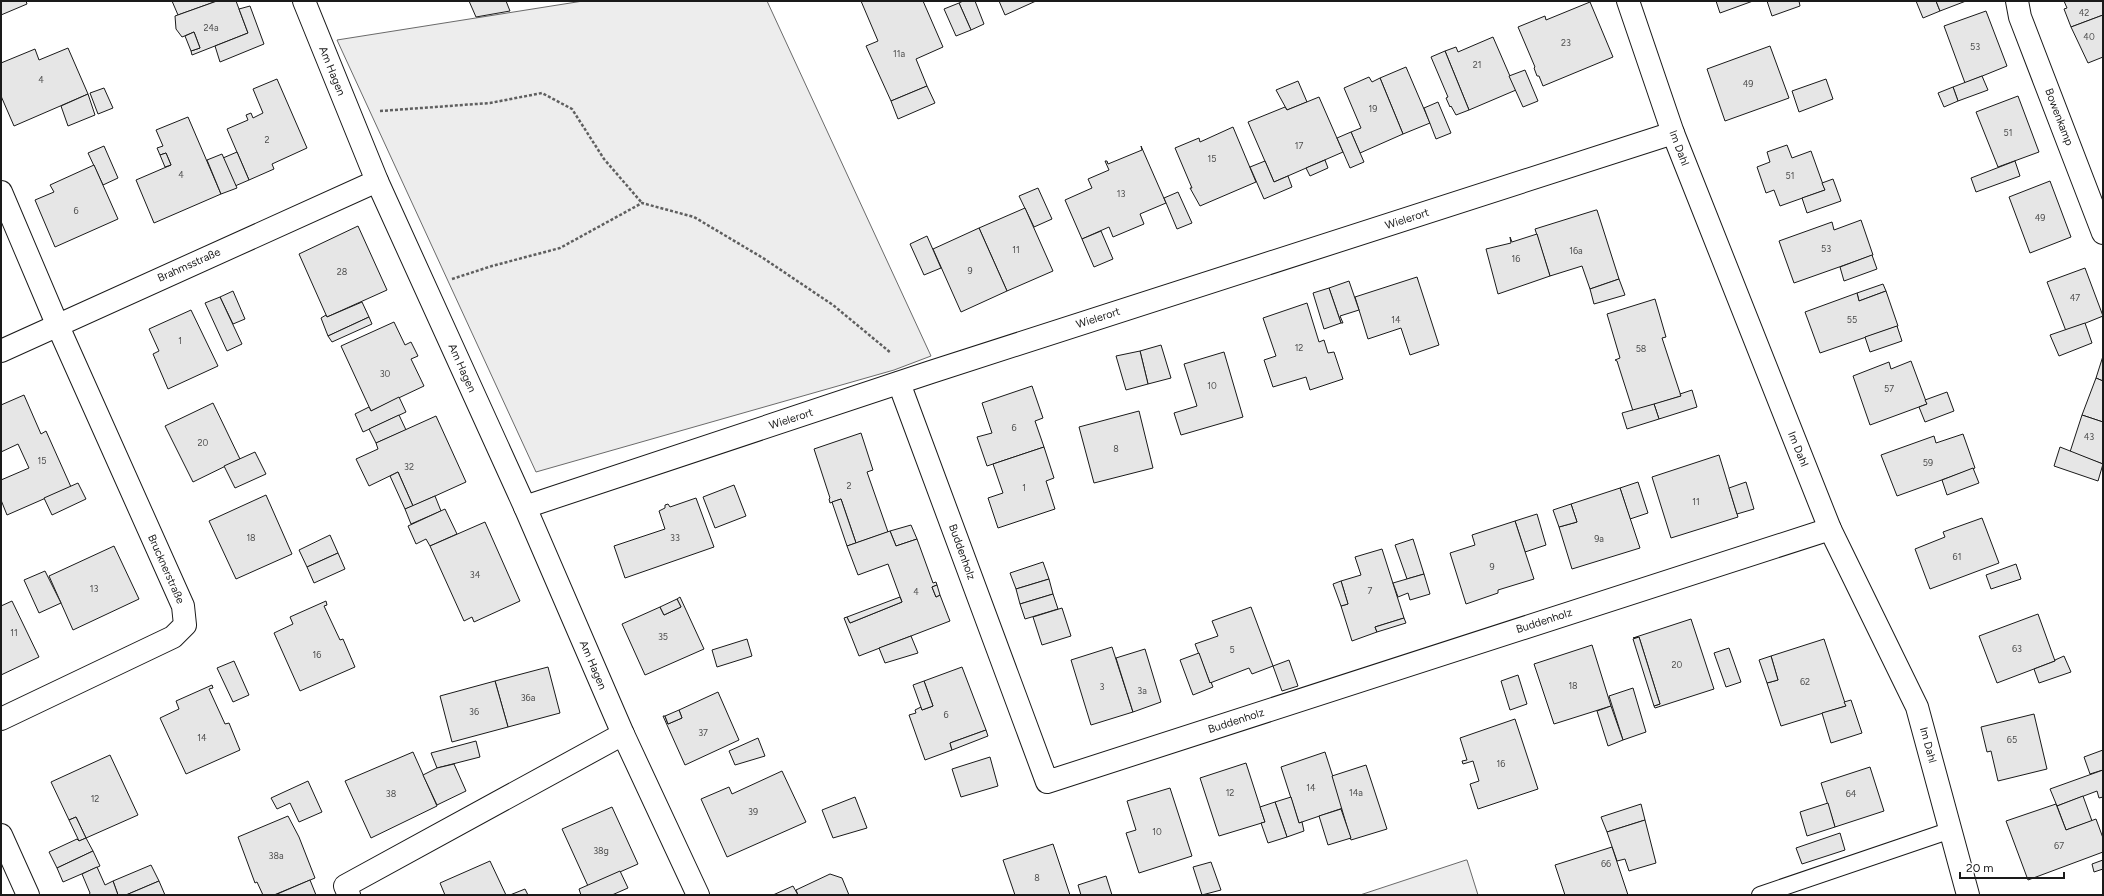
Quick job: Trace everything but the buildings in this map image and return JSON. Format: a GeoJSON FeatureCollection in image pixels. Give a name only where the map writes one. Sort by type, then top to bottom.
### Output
{"type":"FeatureCollection","features":[{"type":"Feature","properties":{"kind":"street","name":"Am Hagen"},"geometry":{"type":"LineString","coordinates":[[304,1],[377,181],[525,507],[623,734],[698,895]]}},
{"type":"Feature","properties":{"kind":"street","name":"Im Dahl"},"geometry":{"type":"LineString","coordinates":[[1628,1],[1673,133],[1830,529],[1917,708],[1968,895]]}},
{"type":"Feature","properties":{"kind":"street","name":"Bowenkamp"},"geometry":{"type":"LineString","coordinates":[[2017,1],[2020,17],[2103,233]]}},
{"type":"Feature","properties":{"kind":"street","name":"Wielerort"},"geometry":{"type":"LineString","coordinates":[[525,507],[909,380],[1673,133]]}},
{"type":"Feature","properties":{"kind":"street","name":"Brahmsstraße"},"geometry":{"type":"LineString","coordinates":[[1,351],[57,324],[377,181]]}},
{"type":"Feature","properties":{"kind":"street","name":"Brucknerstraße"},"geometry":{"type":"LineString","coordinates":[[1,192],[57,324],[183,606],[184,625],[173,637],[1,719]]}},
{"type":"Feature","properties":{"kind":"street","name":"Buddenholz"},"geometry":{"type":"LineString","coordinates":[[909,380],[1047,782],[1830,529]]}},
{"type":"Feature","properties":{"kind":"street"},"geometry":{"type":"LineString","coordinates":[[348,895],[345,886],[623,734]]}},
{"type":"Feature","properties":{"kind":"street"},"geometry":{"type":"LineString","coordinates":[[1,835],[28,895]]}},
{"type":"Feature","properties":{"kind":"lane"},"geometry":{"type":"LineString","coordinates":[[1760,895],[1951,830]]}},
{"type":"Feature","properties":{"kind":"path"},"geometry":{"type":"LineString","coordinates":[[350,113],[490,103],[542,93],[572,109],[604,160],[642,203],[694,217],[763,258],[833,305],[909,380]]}},
{"type":"Feature","properties":{"kind":"path"},"geometry":{"type":"LineString","coordinates":[[425,287],[492,266],[560,248],[642,203]]}},
{"type":"Feature","properties":{"kind":"shaded area"},"geometry":{"type":"Polygon","coordinates":[[[583,1],[767,1],[931,356],[894,370],[536,472],[337,40],[583,1]]]}},
{"type":"Feature","properties":{"kind":"shaded area"},"geometry":{"type":"Polygon","coordinates":[[[1466,860],[1478,895],[1360,895],[1466,860]]]}}]}
